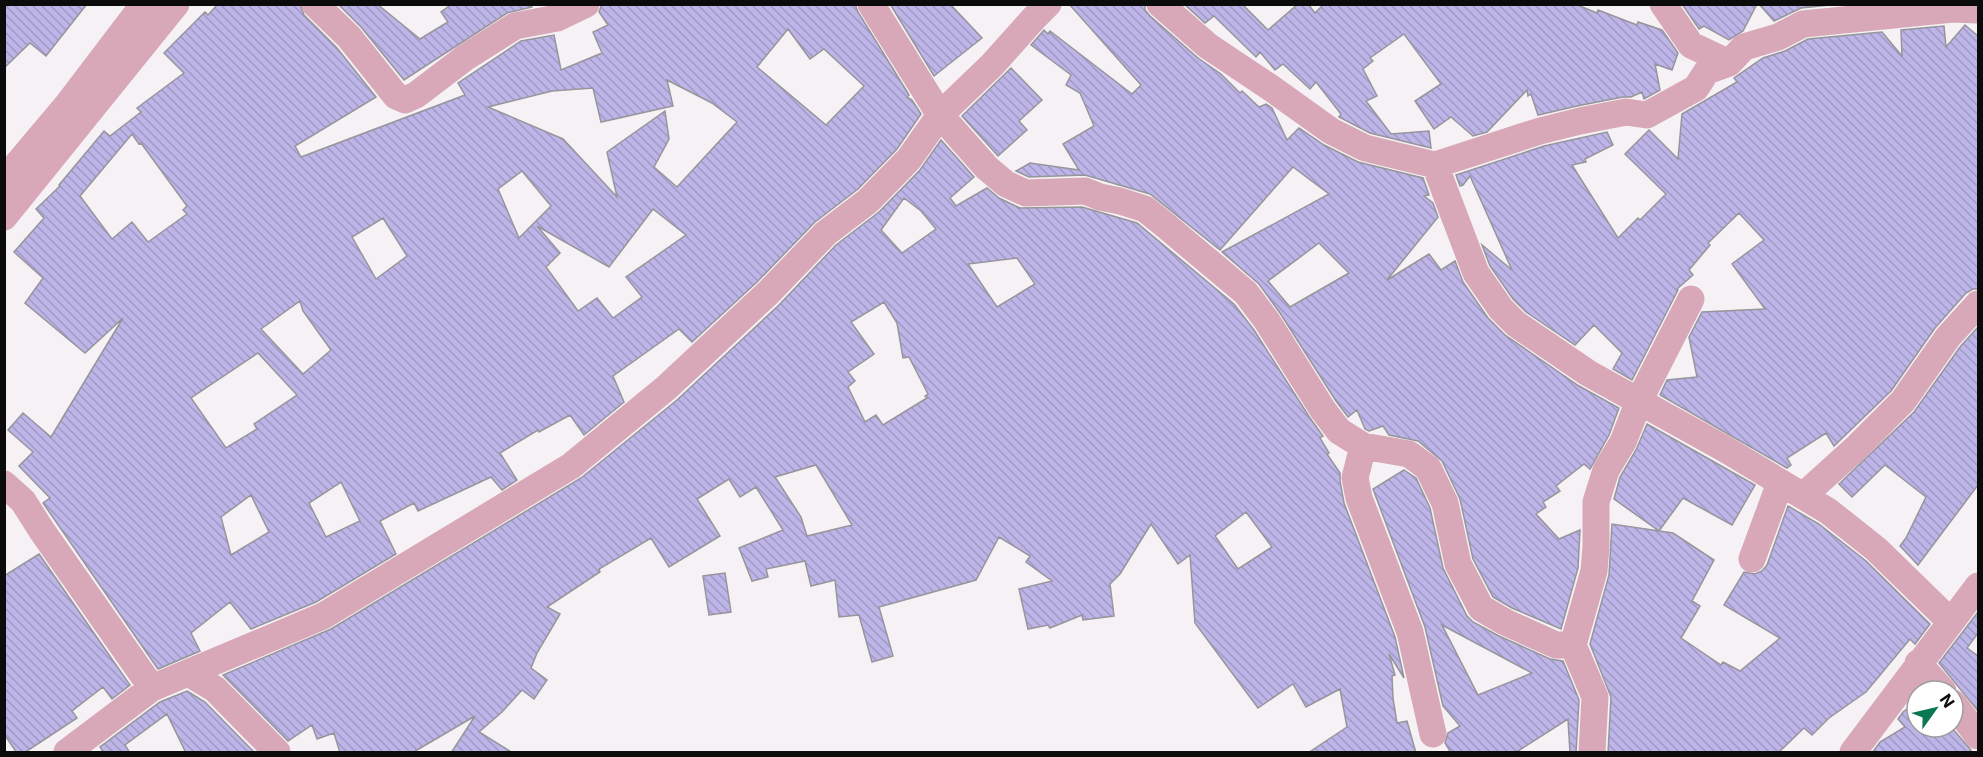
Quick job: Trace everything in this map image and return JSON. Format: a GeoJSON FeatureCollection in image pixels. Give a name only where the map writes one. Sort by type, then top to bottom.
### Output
{"type":"FeatureCollection","features":[{"type":"Feature","properties":{"kind":"street"},"geometry":{"type":"LineString","coordinates":[[4,217],[177,4]]}},
{"type":"Feature","properties":{"kind":"street"},"geometry":{"type":"LineString","coordinates":[[315,4],[349,37],[396,96],[405,100],[416,95],[466,57],[515,26],[557,18],[586,4]]}},
{"type":"Feature","properties":{"kind":"street"},"geometry":{"type":"LineString","coordinates":[[871,4],[940,115],[987,168],[1006,184],[1026,193],[1084,191],[1100,198],[1120,201],[1145,209],[1165,225],[1246,293],[1339,431],[1363,446],[1409,454],[1428,468],[1445,502],[1458,564],[1481,608],[1505,622],[1556,645],[1573,645]]}},
{"type":"Feature","properties":{"kind":"street"},"geometry":{"type":"LineString","coordinates":[[67,753],[152,688],[323,616],[572,466],[666,388],[768,293],[826,233],[868,201],[909,159],[940,115],[992,65],[1048,4]]}},
{"type":"Feature","properties":{"kind":"street"},"geometry":{"type":"LineString","coordinates":[[1160,4],[1208,46],[1272,87],[1331,131],[1365,147],[1435,165],[1540,131],[1626,112],[1647,115],[1696,88],[1707,71],[1729,63],[1744,47],[1778,37],[1803,24],[1953,9],[1978,10]]}},
{"type":"Feature","properties":{"kind":"street"},"geometry":{"type":"LineString","coordinates":[[1663,4],[1691,45],[1729,63]]}},
{"type":"Feature","properties":{"kind":"street"},"geometry":{"type":"LineString","coordinates":[[4,180],[68,104],[135,8]]}},
{"type":"Feature","properties":{"kind":"street"},"geometry":{"type":"LineString","coordinates":[[1435,165],[1476,273],[1501,309],[1516,324],[1588,373],[1725,448],[1828,511],[1876,549],[1951,622]]}},
{"type":"Feature","properties":{"kind":"street"},"geometry":{"type":"LineString","coordinates":[[1592,753],[1595,697],[1573,645],[1594,571],[1596,502],[1606,470],[1623,442],[1639,401],[1691,299]]}},
{"type":"Feature","properties":{"kind":"street"},"geometry":{"type":"LineString","coordinates":[[1804,495],[1903,401],[1948,337],[1978,304]]}},
{"type":"Feature","properties":{"kind":"street"},"geometry":{"type":"LineString","coordinates":[[1363,446],[1355,478],[1359,498],[1410,632],[1433,734]]}},
{"type":"Feature","properties":{"kind":"street"},"geometry":{"type":"LineString","coordinates":[[1752,559],[1780,483]]}},
{"type":"Feature","properties":{"kind":"street"},"geometry":{"type":"LineString","coordinates":[[4,484],[23,501],[152,688]]}},
{"type":"Feature","properties":{"kind":"street"},"geometry":{"type":"LineString","coordinates":[[1853,753],[1918,663],[1978,586]]}},
{"type":"Feature","properties":{"kind":"street"},"geometry":{"type":"LineString","coordinates":[[1918,663],[1932,679]]}},
{"type":"Feature","properties":{"kind":"street"},"geometry":{"type":"LineString","coordinates":[[188,673],[215,689],[277,753]]}},
{"type":"Feature","properties":{"kind":"street"},"geometry":{"type":"LineString","coordinates":[[1965,719],[1978,736]]}},
{"type":"Feature","properties":{"kind":"building"},"geometry":{"type":"Polygon","coordinates":[[[4,4],[87,4],[46,56],[30,43],[4,68],[4,4]]]}},
{"type":"Feature","properties":{"kind":"building"},"geometry":{"type":"Polygon","coordinates":[[[218,4],[300,4],[304,15],[337,48],[376,97],[295,146],[301,157],[465,95],[458,83],[521,41],[554,35],[561,70],[602,53],[593,32],[608,25],[599,12],[602,4],[855,4],[909,95],[907,97],[912,100],[921,114],[897,149],[858,189],[815,222],[757,282],[692,342],[679,329],[613,376],[624,402],[584,435],[570,415],[539,432],[538,430],[500,453],[517,480],[502,490],[491,477],[418,511],[414,503],[380,521],[396,554],[316,602],[251,629],[230,602],[191,633],[200,651],[158,669],[43,503],[50,498],[19,466],[33,452],[8,430],[23,413],[51,437],[123,318],[85,353],[25,303],[43,278],[14,252],[44,218],[36,209],[60,186],[104,131],[110,136],[141,112],[137,108],[184,73],[164,53],[205,12],[208,15],[218,4]],[[788,29],[757,67],[826,125],[864,86],[824,49],[810,59],[788,29]],[[667,80],[673,106],[601,122],[593,88],[552,91],[488,107],[563,139],[617,197],[607,152],[665,111],[669,139],[654,167],[677,187],[737,122],[712,103],[667,80]],[[132,134],[80,196],[112,239],[132,222],[148,242],[187,214],[183,210],[187,206],[132,134]],[[522,171],[498,189],[519,238],[551,206],[522,171]],[[653,209],[609,267],[537,226],[560,253],[546,267],[578,311],[597,298],[613,318],[642,297],[626,277],[686,235],[653,209]],[[383,218],[352,237],[376,279],[407,256],[383,218]],[[300,301],[261,329],[303,374],[331,350],[303,311],[300,301]],[[258,353],[191,398],[226,448],[257,429],[254,424],[297,395],[258,353]],[[341,482],[309,503],[326,537],[360,521],[341,482]],[[251,495],[221,517],[231,555],[269,532],[251,495]]]}},
{"type":"Feature","properties":{"kind":"building"},"geometry":{"type":"Polygon","coordinates":[[[338,4],[377,4],[420,39],[448,22],[441,12],[452,4],[531,4],[532,7],[507,13],[404,80],[361,27],[338,4]]]}},
{"type":"Feature","properties":{"kind":"building"},"geometry":{"type":"Polygon","coordinates":[[[890,4],[950,4],[982,38],[934,76],[890,4]]]}},
{"type":"Feature","properties":{"kind":"building"},"geometry":{"type":"Polygon","coordinates":[[[1069,4],[1145,4],[1145,10],[1150,16],[1198,58],[1221,74],[1240,93],[1242,91],[1259,107],[1266,104],[1272,108],[1287,140],[1299,128],[1324,145],[1358,162],[1423,178],[1429,195],[1424,196],[1433,203],[1438,217],[1387,280],[1429,254],[1441,270],[1455,261],[1463,282],[1488,318],[1505,335],[1579,386],[1619,408],[1609,435],[1590,469],[1584,464],[1556,486],[1560,491],[1543,502],[1546,507],[1536,514],[1559,539],[1580,530],[1578,568],[1561,629],[1512,608],[1493,597],[1473,559],[1460,499],[1442,461],[1418,441],[1389,435],[1383,426],[1369,431],[1365,429],[1357,410],[1348,417],[1259,284],[1222,252],[1329,194],[1293,167],[1220,250],[1150,194],[1085,175],[1029,177],[1016,171],[1030,163],[1079,170],[1063,144],[1094,126],[1080,93],[1066,85],[1071,75],[1031,45],[1044,30],[1048,34],[1050,31],[1132,94],[1141,85],[1069,4]],[[1319,243],[1268,281],[1290,307],[1349,273],[1319,243]]]}},
{"type":"Feature","properties":{"kind":"building"},"geometry":{"type":"Polygon","coordinates":[[[1184,4],[1242,4],[1268,30],[1298,4],[1308,4],[1315,13],[1324,4],[1575,4],[1637,25],[1638,22],[1662,30],[1678,53],[1672,70],[1655,64],[1660,90],[1644,99],[1642,92],[1631,97],[1538,115],[1531,94],[1528,96],[1527,90],[1487,132],[1473,136],[1451,117],[1434,129],[1415,101],[1441,84],[1404,34],[1370,58],[1373,61],[1363,69],[1377,96],[1366,101],[1391,134],[1429,131],[1431,148],[1370,133],[1339,117],[1341,114],[1316,82],[1310,89],[1283,64],[1275,70],[1260,52],[1256,57],[1214,16],[1205,23],[1184,4]]]}},
{"type":"Feature","properties":{"kind":"building"},"geometry":{"type":"Polygon","coordinates":[[[1682,4],[1757,4],[1743,31],[1729,40],[1704,26],[1699,29],[1682,4]]]}},
{"type":"Feature","properties":{"kind":"building"},"geometry":{"type":"Polygon","coordinates":[[[1759,4],[1840,4],[1801,8],[1774,21],[1759,4]]]}},
{"type":"Feature","properties":{"kind":"building"},"geometry":{"type":"Polygon","coordinates":[[[1965,25],[1978,36],[1978,289],[1966,293],[1935,328],[1891,391],[1834,446],[1826,433],[1787,458],[1791,465],[1787,468],[1660,395],[1667,380],[1697,377],[1689,337],[1702,312],[1765,309],[1732,264],[1764,240],[1739,213],[1708,243],[1710,245],[1689,270],[1693,275],[1677,289],[1632,380],[1613,369],[1622,353],[1594,325],[1575,345],[1526,312],[1513,299],[1490,266],[1482,245],[1512,270],[1470,176],[1460,186],[1456,175],[1544,146],[1607,132],[1613,145],[1585,159],[1586,162],[1572,165],[1618,238],[1666,194],[1625,154],[1649,130],[1678,159],[1682,114],[1737,82],[1734,78],[1763,58],[1785,51],[1808,39],[1882,32],[1902,56],[1901,30],[1944,26],[1946,47],[1965,25]]]}},
{"type":"Feature","properties":{"kind":"building"},"geometry":{"type":"Polygon","coordinates":[[[1011,68],[1042,100],[1019,121],[1027,130],[998,156],[962,116],[1011,68]]]}},
{"type":"Feature","properties":{"kind":"building"},"geometry":{"type":"Polygon","coordinates":[[[941,140],[974,177],[950,198],[956,206],[987,188],[999,198],[1020,208],[1082,207],[1137,223],[1234,304],[1254,330],[1323,436],[1320,438],[1329,453],[1327,454],[1340,473],[1344,503],[1395,637],[1404,678],[1389,654],[1395,675],[1392,676],[1397,723],[1407,721],[1416,753],[1308,753],[1347,727],[1340,689],[1306,707],[1293,684],[1258,708],[1195,623],[1190,555],[1178,564],[1151,524],[1120,574],[1110,584],[1114,616],[1083,620],[1082,615],[1050,628],[1048,625],[1028,629],[1019,589],[1052,581],[1026,562],[1030,556],[999,537],[976,580],[879,607],[893,656],[872,662],[859,615],[839,617],[835,580],[811,586],[805,561],[766,569],[768,577],[752,581],[739,548],[783,530],[756,487],[740,497],[729,479],[697,499],[720,536],[669,567],[651,538],[599,569],[600,572],[547,607],[560,614],[537,653],[531,668],[547,680],[534,699],[522,690],[479,732],[513,753],[451,753],[475,716],[412,753],[340,753],[334,733],[317,739],[312,725],[288,741],[223,675],[331,629],[581,478],[677,400],[779,305],[836,245],[879,212],[920,170],[941,140]],[[904,198],[881,230],[902,253],[936,229],[921,211],[904,198]],[[1017,258],[968,264],[997,307],[1035,284],[1017,258]],[[884,302],[851,322],[874,354],[848,372],[855,381],[848,387],[865,422],[876,415],[883,425],[927,398],[925,396],[928,394],[909,357],[903,358],[897,323],[884,302]],[[816,465],[775,477],[801,517],[807,536],[852,525],[816,465]],[[1246,512],[1215,536],[1238,569],[1272,547],[1246,512]]]}},
{"type":"Feature","properties":{"kind":"building"},"geometry":{"type":"Polygon","coordinates":[[[1978,327],[1978,485],[1918,565],[1900,546],[1926,497],[1885,465],[1852,497],[1839,484],[1914,412],[1960,347],[1978,327]]]}},
{"type":"Feature","properties":{"kind":"building"},"geometry":{"type":"Polygon","coordinates":[[[1647,424],[1755,485],[1732,525],[1683,498],[1659,531],[1614,499],[1620,477],[1636,450],[1647,424]]]}},
{"type":"Feature","properties":{"kind":"building"},"geometry":{"type":"Polygon","coordinates":[[[1404,470],[1416,478],[1430,508],[1443,568],[1467,616],[1473,622],[1499,636],[1550,659],[1563,661],[1579,700],[1576,753],[1570,753],[1568,719],[1515,753],[1451,753],[1445,743],[1448,733],[1460,726],[1443,706],[1425,627],[1373,489],[1404,470]],[[1442,625],[1478,695],[1532,673],[1442,625]]]}},
{"type":"Feature","properties":{"kind":"building"},"geometry":{"type":"Polygon","coordinates":[[[1788,506],[1819,524],[1866,561],[1930,624],[1915,644],[1910,639],[1866,692],[1829,718],[1812,735],[1804,728],[1778,753],[1608,753],[1611,697],[1590,644],[1609,575],[1612,524],[1673,533],[1714,560],[1692,601],[1700,606],[1681,638],[1721,665],[1723,662],[1740,671],[1780,638],[1724,605],[1744,572],[1755,574],[1767,565],[1788,506]]]}},
{"type":"Feature","properties":{"kind":"building"},"geometry":{"type":"Polygon","coordinates":[[[39,554],[130,685],[112,699],[103,687],[72,711],[77,718],[24,753],[17,753],[4,734],[4,576],[39,554]]]}},
{"type":"Feature","properties":{"kind":"building"},"geometry":{"type":"Polygon","coordinates":[[[725,573],[731,612],[709,615],[703,576],[725,573]]]}},
{"type":"Feature","properties":{"kind":"building"},"geometry":{"type":"Polygon","coordinates":[[[1978,612],[1978,633],[1967,648],[1978,656],[1978,711],[1965,695],[1965,679],[1952,679],[1939,663],[1978,612]]]}},
{"type":"Feature","properties":{"kind":"building"},"geometry":{"type":"Polygon","coordinates":[[[187,691],[205,702],[255,753],[186,753],[167,714],[125,745],[130,753],[104,753],[100,747],[160,702],[187,691]]]}},
{"type":"Feature","properties":{"kind":"building"},"geometry":{"type":"Polygon","coordinates":[[[1905,710],[1905,727],[1898,719],[1905,710]]]}},
{"type":"Feature","properties":{"kind":"building"},"geometry":{"type":"Polygon","coordinates":[[[1905,727],[1905,739],[1961,739],[1971,750],[1967,753],[1872,753],[1880,742],[1905,727]]]}}]}
